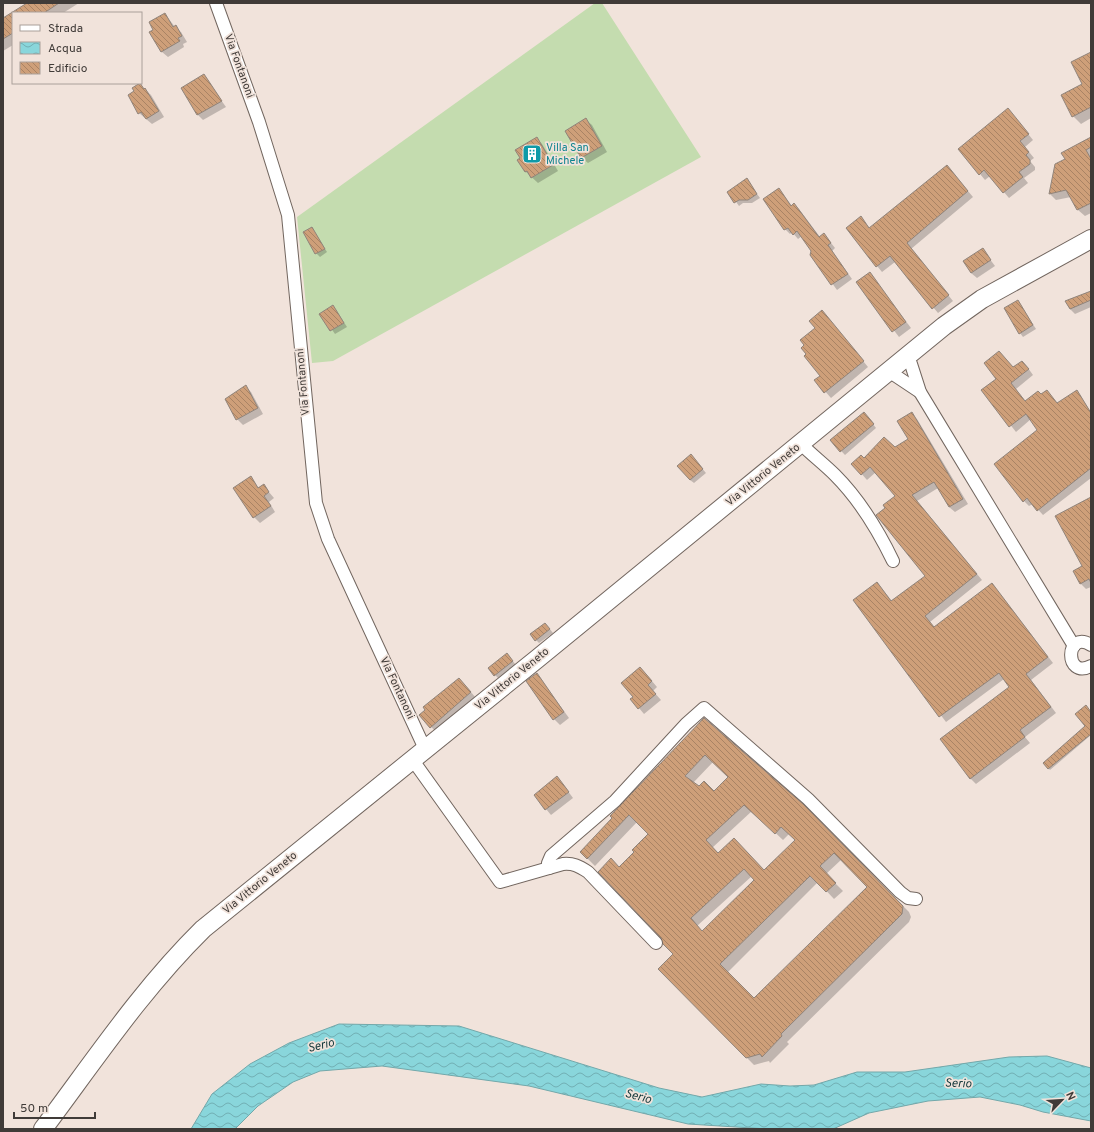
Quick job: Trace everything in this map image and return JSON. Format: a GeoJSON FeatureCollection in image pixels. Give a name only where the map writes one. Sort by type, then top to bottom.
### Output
{"type":"FeatureCollection","features":[{"type":"Feature","properties":{"kind":"main road","name":"Via Vittorio Veneto"},"geometry":{"type":"LineString","coordinates":[[43,1129],[152,983],[178,954],[203,930],[944,326],[982,299],[1091,239]]}},
{"type":"Feature","properties":{"kind":"street","name":"Via Fontanoni"},"geometry":{"type":"LineString","coordinates":[[216,3],[259,122],[288,215],[313,486],[318,510],[328,539],[418,754],[500,882],[549,868]]}},
{"type":"Feature","properties":{"kind":"street"},"geometry":{"type":"LineString","coordinates":[[906,357],[911,364],[920,392],[1074,646]]}},
{"type":"Feature","properties":{"kind":"street"},"geometry":{"type":"LineString","coordinates":[[890,370],[896,376],[920,392]]}},
{"type":"Feature","properties":{"kind":"street"},"geometry":{"type":"LineString","coordinates":[[801,444],[835,474],[857,500],[884,541],[893,561]]}},
{"type":"Feature","properties":{"kind":"street"},"geometry":{"type":"LineString","coordinates":[[1091,645],[1081,642],[1074,646],[1070,654],[1075,665],[1083,668],[1091,666]]}},
{"type":"Feature","properties":{"kind":"street"},"geometry":{"type":"LineString","coordinates":[[656,943],[588,872],[571,863],[549,868],[548,863],[551,856],[615,801],[686,724],[704,708],[808,799],[900,892],[908,898],[916,899]]}},
{"type":"Feature","properties":{"kind":"green space"},"geometry":{"type":"Polygon","coordinates":[[[595,3],[602,3],[701,157],[333,361],[312,363],[297,217],[595,3]]]}},
{"type":"Feature","properties":{"kind":"water","name":"Serio"},"geometry":{"type":"Polygon","coordinates":[[[339,1024],[459,1026],[659,1088],[702,1097],[761,1084],[790,1086],[814,1085],[857,1072],[905,1072],[1009,1057],[1047,1056],[1091,1068],[1091,1121],[1043,1112],[1020,1105],[980,1097],[928,1101],[869,1113],[833,1129],[768,1129],[688,1124],[529,1086],[382,1066],[320,1071],[293,1082],[258,1106],[235,1129],[191,1129],[212,1094],[250,1064],[289,1043],[339,1024]]]}},
{"type":"Feature","properties":{"kind":"building"},"geometry":{"type":"Polygon","coordinates":[[[27,3],[59,3],[46,12],[13,12],[27,3]]]}},
{"type":"Feature","properties":{"kind":"building"},"geometry":{"type":"Polygon","coordinates":[[[12,12],[12,34],[3,39],[3,18],[12,12]]]}},
{"type":"Feature","properties":{"kind":"building"},"geometry":{"type":"Polygon","coordinates":[[[165,13],[173,27],[176,25],[182,36],[178,38],[180,41],[161,52],[149,32],[153,30],[149,22],[165,13]]]}},
{"type":"Feature","properties":{"kind":"building"},"geometry":{"type":"Polygon","coordinates":[[[1091,52],[1091,107],[1072,117],[1061,95],[1082,84],[1071,62],[1091,52]]]}},
{"type":"Feature","properties":{"kind":"building"},"geometry":{"type":"Polygon","coordinates":[[[204,74],[222,101],[197,115],[181,88],[204,74]]]}},
{"type":"Feature","properties":{"kind":"building"},"geometry":{"type":"Polygon","coordinates":[[[141,84],[144,89],[145,88],[159,111],[146,119],[141,112],[138,114],[128,95],[134,91],[132,88],[141,84]]]}},
{"type":"Feature","properties":{"kind":"building"},"geometry":{"type":"Polygon","coordinates":[[[1008,108],[1029,134],[1020,141],[1029,152],[1026,155],[1030,160],[1030,164],[1019,172],[1023,177],[1003,193],[984,170],[979,175],[958,149],[1008,108]]]}},
{"type":"Feature","properties":{"kind":"building"},"geometry":{"type":"Polygon","coordinates":[[[586,118],[602,146],[581,158],[565,131],[586,118]]]}},
{"type":"Feature","properties":{"kind":"building","name":"Villa San Michele"},"geometry":{"type":"Polygon","coordinates":[[[537,137],[553,165],[531,178],[517,160],[520,158],[515,150],[537,137]]]}},
{"type":"Feature","properties":{"kind":"building"},"geometry":{"type":"Polygon","coordinates":[[[1091,137],[1091,147],[1086,150],[1091,159],[1091,203],[1077,210],[1066,190],[1049,194],[1055,164],[1065,159],[1061,153],[1091,137]]]}},
{"type":"Feature","properties":{"kind":"building"},"geometry":{"type":"Polygon","coordinates":[[[947,165],[968,191],[907,243],[949,295],[932,309],[890,256],[876,267],[846,228],[861,216],[869,228],[947,165]]]}},
{"type":"Feature","properties":{"kind":"building"},"geometry":{"type":"Polygon","coordinates":[[[747,178],[757,194],[748,200],[739,200],[734,203],[727,192],[747,178]]]}},
{"type":"Feature","properties":{"kind":"building"},"geometry":{"type":"Polygon","coordinates":[[[779,188],[791,206],[794,203],[819,237],[824,233],[831,243],[828,245],[848,274],[831,285],[810,255],[811,251],[797,231],[793,235],[788,228],[784,230],[763,199],[779,188]]]}},
{"type":"Feature","properties":{"kind":"building"},"geometry":{"type":"Polygon","coordinates":[[[312,227],[325,249],[315,254],[303,232],[312,227]]]}},
{"type":"Feature","properties":{"kind":"building"},"geometry":{"type":"Polygon","coordinates":[[[983,248],[991,260],[971,273],[963,261],[983,248]]]}},
{"type":"Feature","properties":{"kind":"building"},"geometry":{"type":"Polygon","coordinates":[[[870,272],[906,322],[892,332],[856,282],[870,272]]]}},
{"type":"Feature","properties":{"kind":"building"},"geometry":{"type":"Polygon","coordinates":[[[1091,291],[1091,300],[1070,309],[1065,301],[1091,291]]]}},
{"type":"Feature","properties":{"kind":"building"},"geometry":{"type":"Polygon","coordinates":[[[1018,300],[1033,325],[1019,334],[1004,308],[1018,300]]]}},
{"type":"Feature","properties":{"kind":"building"},"geometry":{"type":"Polygon","coordinates":[[[333,305],[344,323],[330,331],[319,314],[333,305]]]}},
{"type":"Feature","properties":{"kind":"building"},"geometry":{"type":"Polygon","coordinates":[[[822,310],[864,361],[824,393],[814,380],[820,376],[804,356],[806,354],[801,348],[804,345],[800,340],[815,328],[809,321],[822,310]]]}},
{"type":"Feature","properties":{"kind":"building"},"geometry":{"type":"Polygon","coordinates":[[[999,351],[1013,367],[1022,361],[1029,369],[1011,383],[1025,401],[1038,391],[1041,394],[1047,390],[1057,403],[1077,390],[1091,413],[1091,468],[1037,511],[1027,498],[1023,502],[994,464],[1037,430],[1026,414],[1009,427],[981,390],[996,379],[984,363],[999,351]]]}},
{"type":"Feature","properties":{"kind":"building"},"geometry":{"type":"Polygon","coordinates":[[[246,385],[258,408],[236,420],[225,399],[246,385]]]}},
{"type":"Feature","properties":{"kind":"building"},"geometry":{"type":"Polygon","coordinates":[[[864,412],[874,424],[840,452],[830,440],[864,412]]]}},
{"type":"Feature","properties":{"kind":"building"},"geometry":{"type":"Polygon","coordinates":[[[912,412],[963,499],[949,507],[934,482],[912,495],[977,574],[925,616],[934,627],[992,583],[1048,657],[1026,674],[1051,707],[1020,730],[1025,737],[970,779],[940,739],[1009,687],[999,673],[939,717],[853,600],[877,582],[891,601],[925,576],[876,515],[885,508],[883,505],[895,496],[870,467],[861,475],[851,464],[861,455],[864,458],[884,437],[895,447],[908,439],[897,421],[912,412]]]}},
{"type":"Feature","properties":{"kind":"building"},"geometry":{"type":"Polygon","coordinates":[[[691,454],[703,469],[690,480],[677,466],[691,454]]]}},
{"type":"Feature","properties":{"kind":"building"},"geometry":{"type":"Polygon","coordinates":[[[251,476],[258,488],[264,484],[269,492],[264,496],[271,506],[253,518],[233,488],[251,476]]]}},
{"type":"Feature","properties":{"kind":"building"},"geometry":{"type":"Polygon","coordinates":[[[1091,497],[1091,583],[1089,579],[1080,584],[1073,571],[1082,566],[1055,516],[1091,497]]]}},
{"type":"Feature","properties":{"kind":"building"},"geometry":{"type":"Polygon","coordinates":[[[545,623],[550,629],[535,641],[530,634],[545,623]]]}},
{"type":"Feature","properties":{"kind":"building"},"geometry":{"type":"Polygon","coordinates":[[[507,653],[513,661],[494,676],[488,668],[507,653]]]}},
{"type":"Feature","properties":{"kind":"building"},"geometry":{"type":"Polygon","coordinates":[[[640,667],[652,681],[648,685],[656,694],[638,709],[630,699],[633,697],[621,683],[640,667]]]}},
{"type":"Feature","properties":{"kind":"building"},"geometry":{"type":"Polygon","coordinates":[[[537,673],[564,712],[553,720],[526,681],[537,673]]]}},
{"type":"Feature","properties":{"kind":"building"},"geometry":{"type":"Polygon","coordinates":[[[459,678],[471,692],[430,728],[419,715],[425,710],[423,707],[459,678]]]}},
{"type":"Feature","properties":{"kind":"building"},"geometry":{"type":"Polygon","coordinates":[[[1086,705],[1091,712],[1091,734],[1048,769],[1043,763],[1085,726],[1075,714],[1086,705]]]}},
{"type":"Feature","properties":{"kind":"building"},"geometry":{"type":"Polygon","coordinates":[[[704,718],[803,804],[903,906],[902,914],[781,1034],[782,1036],[762,1057],[760,1054],[746,1058],[658,969],[673,954],[663,944],[661,938],[598,872],[611,858],[619,867],[634,852],[632,850],[648,834],[629,815],[587,859],[580,852],[612,818],[610,816],[704,718]],[[705,755],[685,776],[699,786],[704,781],[714,791],[728,777],[705,755]],[[744,805],[706,840],[718,853],[734,838],[764,870],[795,840],[781,827],[775,834],[744,805]],[[834,853],[820,866],[836,883],[826,892],[810,876],[720,964],[754,998],[867,887],[834,853]],[[744,869],[691,918],[702,931],[754,880],[744,869]]]}},
{"type":"Feature","properties":{"kind":"building"},"geometry":{"type":"Polygon","coordinates":[[[557,776],[569,792],[545,810],[534,795],[557,776]]]}},
{"type":"Feature","properties":{"kind":"place","name":"Villa San Michele"},"geometry":{"type":"Point","coordinates":[532,154]}}]}
